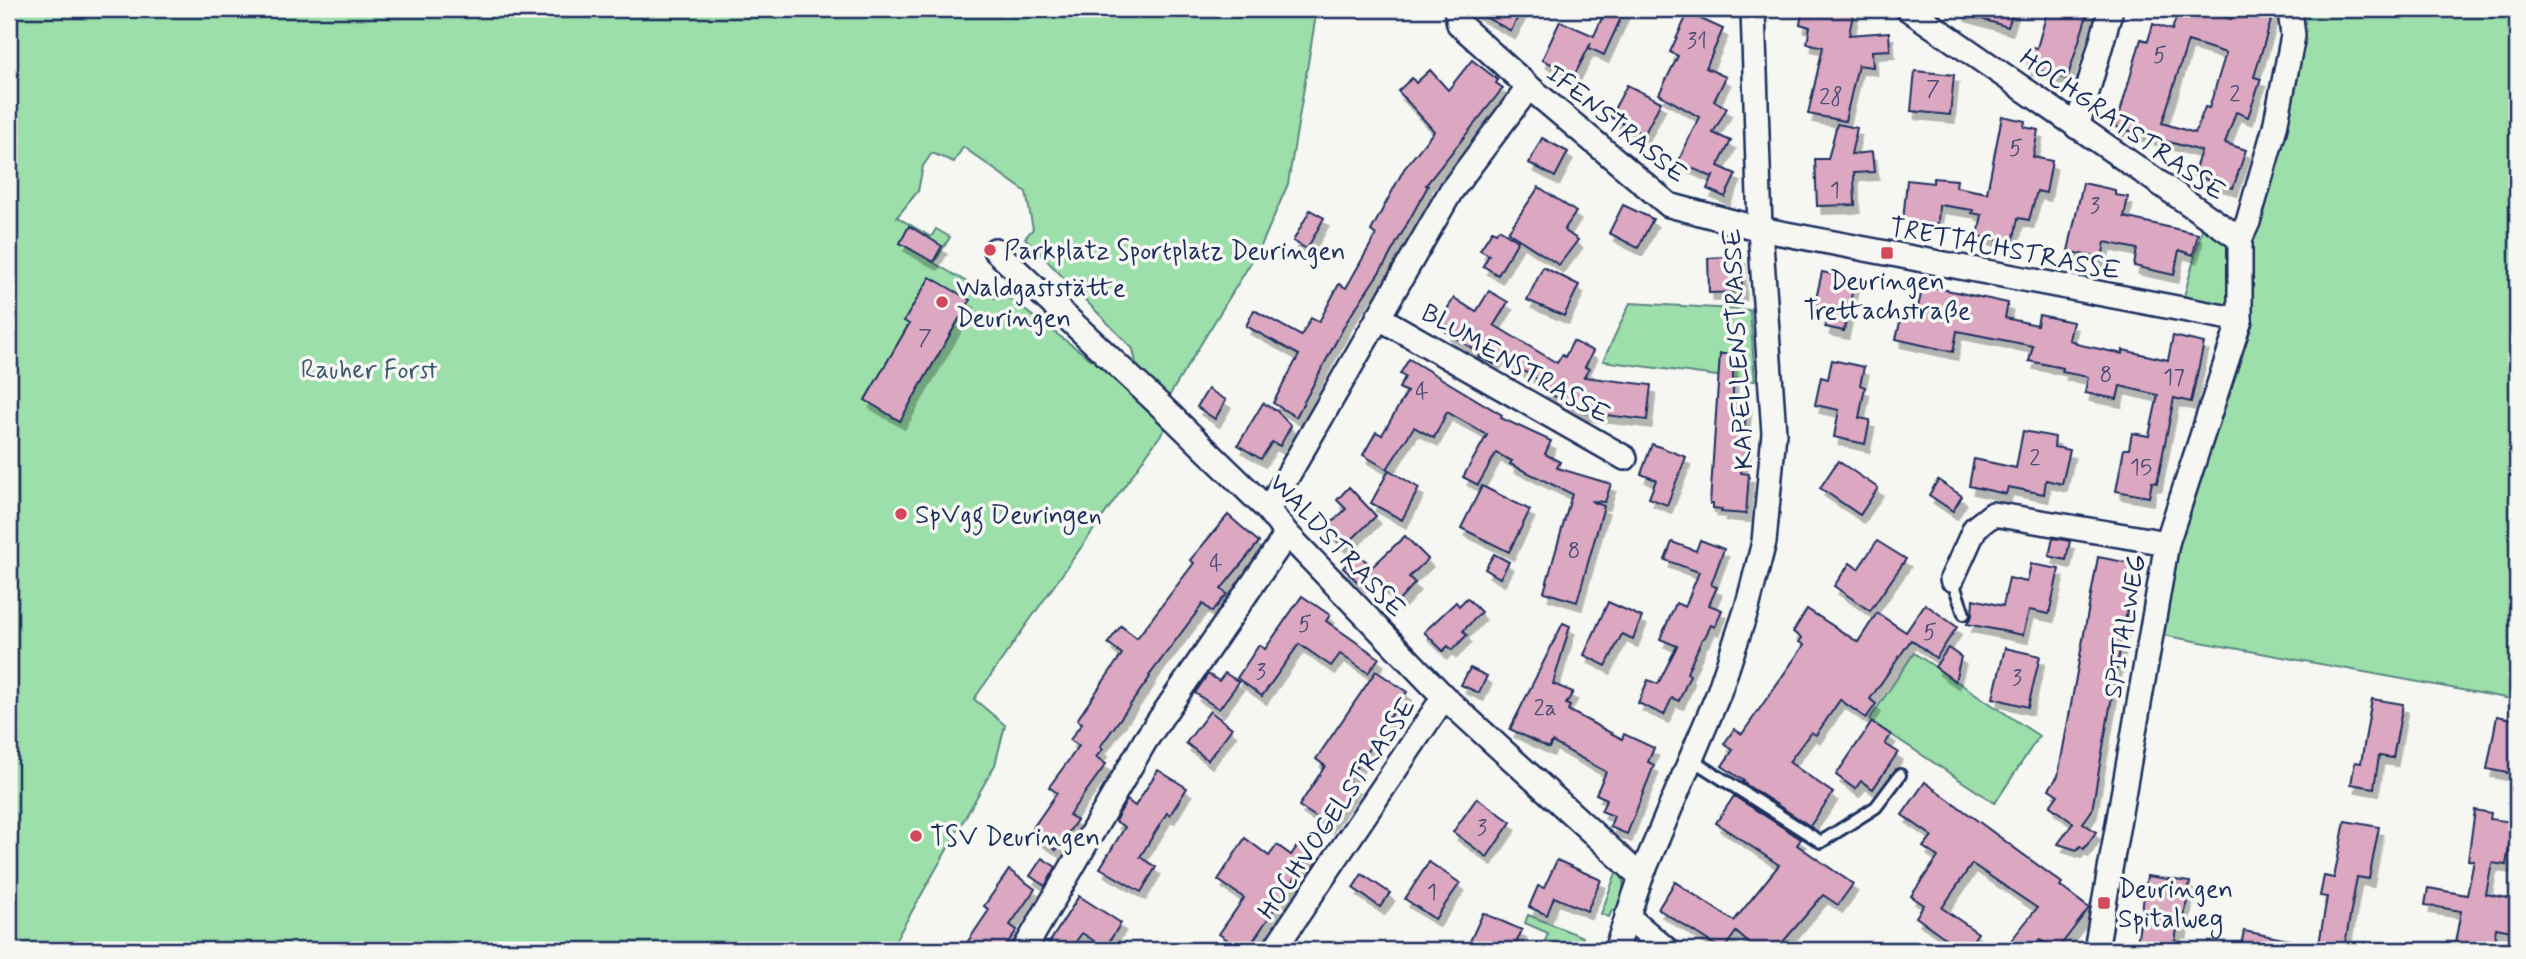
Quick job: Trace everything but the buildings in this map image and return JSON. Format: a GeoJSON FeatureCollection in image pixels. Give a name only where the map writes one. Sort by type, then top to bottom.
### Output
{"type":"FeatureCollection","features":[{"type":"Feature","properties":{"kind":"street","name":"KAPELLENSTRASSE"},"geometry":{"type":"LineString","coordinates":[[1616,950],[1641,877],[1718,695],[1742,625],[1762,556],[1766,531],[1774,433],[1760,229],[1753,9]]}},
{"type":"Feature","properties":{"kind":"street","name":"HOCHGRATSTRASSE"},"geometry":{"type":"LineString","coordinates":[[1909,9],[2240,239]]}},
{"type":"Feature","properties":{"kind":"street"},"geometry":{"type":"LineString","coordinates":[[2077,127],[2111,9]]}},
{"type":"Feature","properties":{"kind":"street"},"geometry":{"type":"LineString","coordinates":[[2240,320],[2240,239],[2248,222],[2275,127],[2293,36],[2290,9]]}},
{"type":"Feature","properties":{"kind":"street","name":"IFENSTRASSE"},"geometry":{"type":"LineString","coordinates":[[1457,17],[1529,87],[1669,205],[1760,229]]}},
{"type":"Feature","properties":{"kind":"street"},"geometry":{"type":"LineString","coordinates":[[1268,510],[1451,191],[1529,87]]}},
{"type":"Feature","properties":{"kind":"street","name":"TRETTACHSTRASSE"},"geometry":{"type":"LineString","coordinates":[[1760,229],[2240,320]]}},
{"type":"Feature","properties":{"kind":"street","name":"WALDSTRASSE"},"geometry":{"type":"LineString","coordinates":[[995,250],[1163,407],[1268,510],[1287,534],[1444,697],[1641,877]]}},
{"type":"Feature","properties":{"kind":"street","name":"BLUMENSTRASSE"},"geometry":{"type":"LineString","coordinates":[[1378,317],[1625,457]]}},
{"type":"Feature","properties":{"kind":"street","name":"SPITALWEG"},"geometry":{"type":"LineString","coordinates":[[2096,950],[2167,543],[2240,320]]}},
{"type":"Feature","properties":{"kind":"street"},"geometry":{"type":"LineString","coordinates":[[1952,579],[1975,528],[1993,514],[2167,543]]}},
{"type":"Feature","properties":{"kind":"street"},"geometry":{"type":"LineString","coordinates":[[1024,950],[1145,741],[1287,534]]}},
{"type":"Feature","properties":{"kind":"street","name":"HOCHVOGELSTRASSE"},"geometry":{"type":"LineString","coordinates":[[1274,950],[1444,697]]}},
{"type":"Feature","properties":{"kind":"street"},"geometry":{"type":"LineString","coordinates":[[1627,916],[1667,950]]}},
{"type":"Feature","properties":{"kind":"lane"},"geometry":{"type":"LineString","coordinates":[[1952,579],[1964,614]]}},
{"type":"Feature","properties":{"kind":"lane"},"geometry":{"type":"LineString","coordinates":[[1691,759],[1821,842],[1876,807],[1900,775]]}},
{"type":"Feature","properties":{"kind":"green space","name":"Rauher Forst"},"geometry":{"type":"Polygon","coordinates":[[[9,9],[1317,9],[1288,184],[1261,246],[1166,401],[1138,374],[1133,349],[1025,238],[1033,229],[1026,192],[963,147],[954,162],[932,153],[923,166],[918,191],[897,217],[931,237],[936,229],[950,237],[934,263],[998,300],[1003,294],[1112,375],[1169,423],[974,699],[1005,725],[995,765],[890,950],[9,950],[9,9]]]}},
{"type":"Feature","properties":{"kind":"green space"},"geometry":{"type":"Polygon","coordinates":[[[2290,9],[2517,9],[2517,700],[2151,633],[2240,320],[2240,239],[2290,9]]]}},
{"type":"Feature","properties":{"kind":"green space"},"geometry":{"type":"Polygon","coordinates":[[[2204,222],[2234,241],[2235,313],[2182,304],[2204,222]]]}},
{"type":"Feature","properties":{"kind":"green space"},"geometry":{"type":"Polygon","coordinates":[[[1630,303],[1750,310],[1755,381],[1603,361],[1630,303]]]}},
{"type":"Feature","properties":{"kind":"green space"},"geometry":{"type":"Polygon","coordinates":[[[1914,653],[2039,736],[1995,803],[1869,720],[1914,653]]]}},
{"type":"Feature","properties":{"kind":"green space"},"geometry":{"type":"Polygon","coordinates":[[[1617,870],[1623,879],[1623,895],[1619,912],[1612,910],[1609,917],[1601,914],[1617,870]]]}},
{"type":"Feature","properties":{"kind":"green space"},"geometry":{"type":"Polygon","coordinates":[[[1528,915],[1583,937],[1578,950],[1542,950],[1548,933],[1525,923],[1528,915]]]}},
{"type":"Feature","properties":{"kind":"place","name":"Parkplatz Sportplatz Deuringen"},"geometry":{"type":"Point","coordinates":[990,250]}},
{"type":"Feature","properties":{"kind":"place","name":"Deuringen Trettachstraße"},"geometry":{"type":"Point","coordinates":[1887,253]}},
{"type":"Feature","properties":{"kind":"place","name":"Waldgaststätte Deuringen"},"geometry":{"type":"Point","coordinates":[942,302]}},
{"type":"Feature","properties":{"kind":"place","name":"SpVgg Deuringen"},"geometry":{"type":"Point","coordinates":[901,514]}},
{"type":"Feature","properties":{"kind":"place","name":"TSV Deuringen"},"geometry":{"type":"Point","coordinates":[916,836]}},
{"type":"Feature","properties":{"kind":"place","name":"Deuringen Spitalweg"},"geometry":{"type":"Point","coordinates":[2104,903]}}]}
